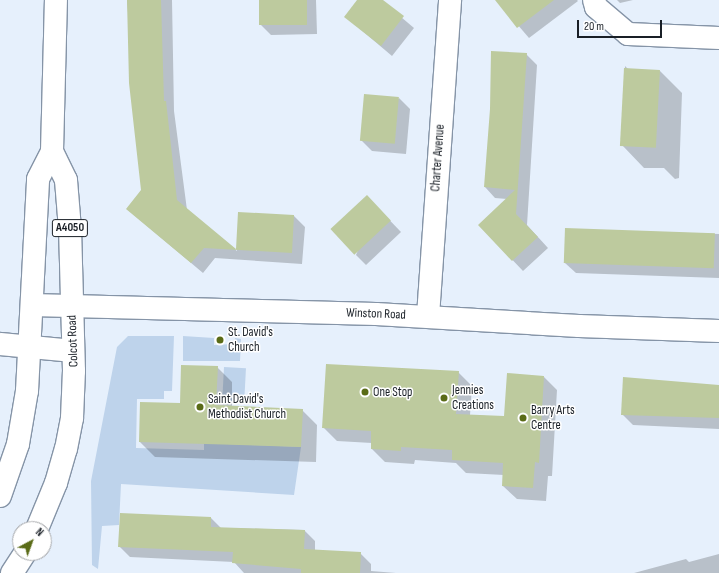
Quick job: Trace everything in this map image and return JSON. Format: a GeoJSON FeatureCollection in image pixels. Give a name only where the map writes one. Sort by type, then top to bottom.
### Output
{"type":"FeatureCollection","features":[{"type":"Feature","properties":{"kind":"street","name":"Colcot Road"},"geometry":{"type":"LineString","coordinates":[[0,496],[18,444],[31,348],[38,178],[52,151],[56,0]]}},
{"type":"Feature","properties":{"kind":"street","name":"Charter Avenue"},"geometry":{"type":"LineString","coordinates":[[428,316],[450,0]]}},
{"type":"Feature","properties":{"kind":"street"},"geometry":{"type":"LineString","coordinates":[[594,0],[596,7],[628,34],[719,38]]}},
{"type":"Feature","properties":{"kind":"street","name":"Colcot Road"},"geometry":{"type":"LineString","coordinates":[[40,521],[56,483],[66,450],[72,418],[73,351],[70,229],[66,180],[52,151]]}},
{"type":"Feature","properties":{"kind":"street","name":"Winston Road"},"geometry":{"type":"LineString","coordinates":[[32,305],[428,316],[579,326],[719,331]]}},
{"type":"Feature","properties":{"kind":"street"},"geometry":{"type":"LineString","coordinates":[[0,344],[73,351]]}},
{"type":"Feature","properties":{"kind":"shaded area"},"geometry":{"type":"Polygon","coordinates":[[[128,336],[174,336],[172,391],[164,391],[164,399],[137,399],[136,448],[204,450],[204,443],[301,447],[294,495],[121,484],[119,525],[102,526],[98,569],[92,565],[91,481],[117,347],[128,336]]]}},
{"type":"Feature","properties":{"kind":"shaded area"},"geometry":{"type":"Polygon","coordinates":[[[183,336],[214,338],[214,345],[234,344],[235,338],[241,339],[240,361],[183,361],[183,336]]]}},
{"type":"Feature","properties":{"kind":"shaded area"},"geometry":{"type":"Polygon","coordinates":[[[224,367],[246,368],[244,402],[222,401],[224,367]]]}},
{"type":"Feature","properties":{"kind":"building"},"geometry":{"type":"Polygon","coordinates":[[[127,0],[161,0],[164,101],[166,101],[177,200],[236,249],[238,212],[294,215],[292,253],[204,248],[191,263],[126,209],[141,190],[129,83],[127,0]]]}},
{"type":"Feature","properties":{"kind":"building"},"geometry":{"type":"Polygon","coordinates":[[[259,0],[307,0],[307,25],[259,25],[259,0]]]}},
{"type":"Feature","properties":{"kind":"building"},"geometry":{"type":"Polygon","coordinates":[[[357,0],[383,0],[404,16],[381,46],[344,17],[357,0]]]}},
{"type":"Feature","properties":{"kind":"building"},"geometry":{"type":"Polygon","coordinates":[[[495,0],[554,0],[517,28],[495,0]]]}},
{"type":"Feature","properties":{"kind":"building"},"geometry":{"type":"Polygon","coordinates":[[[491,51],[527,53],[516,214],[538,237],[512,261],[478,225],[515,190],[484,187],[490,109],[491,51]]]}},
{"type":"Feature","properties":{"kind":"building"},"geometry":{"type":"Polygon","coordinates":[[[624,68],[660,70],[656,148],[620,146],[624,68]]]}},
{"type":"Feature","properties":{"kind":"building"},"geometry":{"type":"Polygon","coordinates":[[[364,94],[399,97],[395,144],[360,141],[364,94]]]}},
{"type":"Feature","properties":{"kind":"building"},"geometry":{"type":"Polygon","coordinates":[[[367,195],[391,221],[354,255],[330,229],[367,195]]]}},
{"type":"Feature","properties":{"kind":"building"},"geometry":{"type":"Polygon","coordinates":[[[565,228],[715,233],[714,268],[564,263],[565,228]]]}},
{"type":"Feature","properties":{"kind":"building"},"geometry":{"type":"Polygon","coordinates":[[[326,364],[459,371],[456,414],[504,416],[507,373],[544,376],[539,463],[535,462],[533,488],[502,486],[503,463],[452,460],[452,450],[401,447],[401,451],[371,449],[371,431],[322,428],[326,364]]]}},
{"type":"Feature","properties":{"kind":"building","name":"Saint David's Methodist Church"},"geometry":{"type":"Polygon","coordinates":[[[181,365],[218,366],[216,405],[303,409],[301,447],[139,442],[140,402],[180,403],[181,365]]]}},
{"type":"Feature","properties":{"kind":"building"},"geometry":{"type":"Polygon","coordinates":[[[623,377],[719,385],[719,418],[621,415],[623,377]]]}},
{"type":"Feature","properties":{"kind":"building"},"geometry":{"type":"Polygon","coordinates":[[[120,513],[211,517],[211,527],[305,530],[304,549],[361,552],[360,573],[301,573],[301,569],[232,563],[233,552],[118,547],[120,513]]]}},
{"type":"Feature","properties":{"kind":"place","name":"St. David's Church"},"geometry":{"type":"Point","coordinates":[220,340]}},
{"type":"Feature","properties":{"kind":"place","name":"One Stop"},"geometry":{"type":"Point","coordinates":[365,392]}},
{"type":"Feature","properties":{"kind":"place","name":"Jennies Creations"},"geometry":{"type":"Point","coordinates":[444,398]}},
{"type":"Feature","properties":{"kind":"place","name":"Saint David's Methodist Church"},"geometry":{"type":"Point","coordinates":[200,407]}},
{"type":"Feature","properties":{"kind":"place","name":"Barry Arts Centre"},"geometry":{"type":"Point","coordinates":[523,418]}}]}
